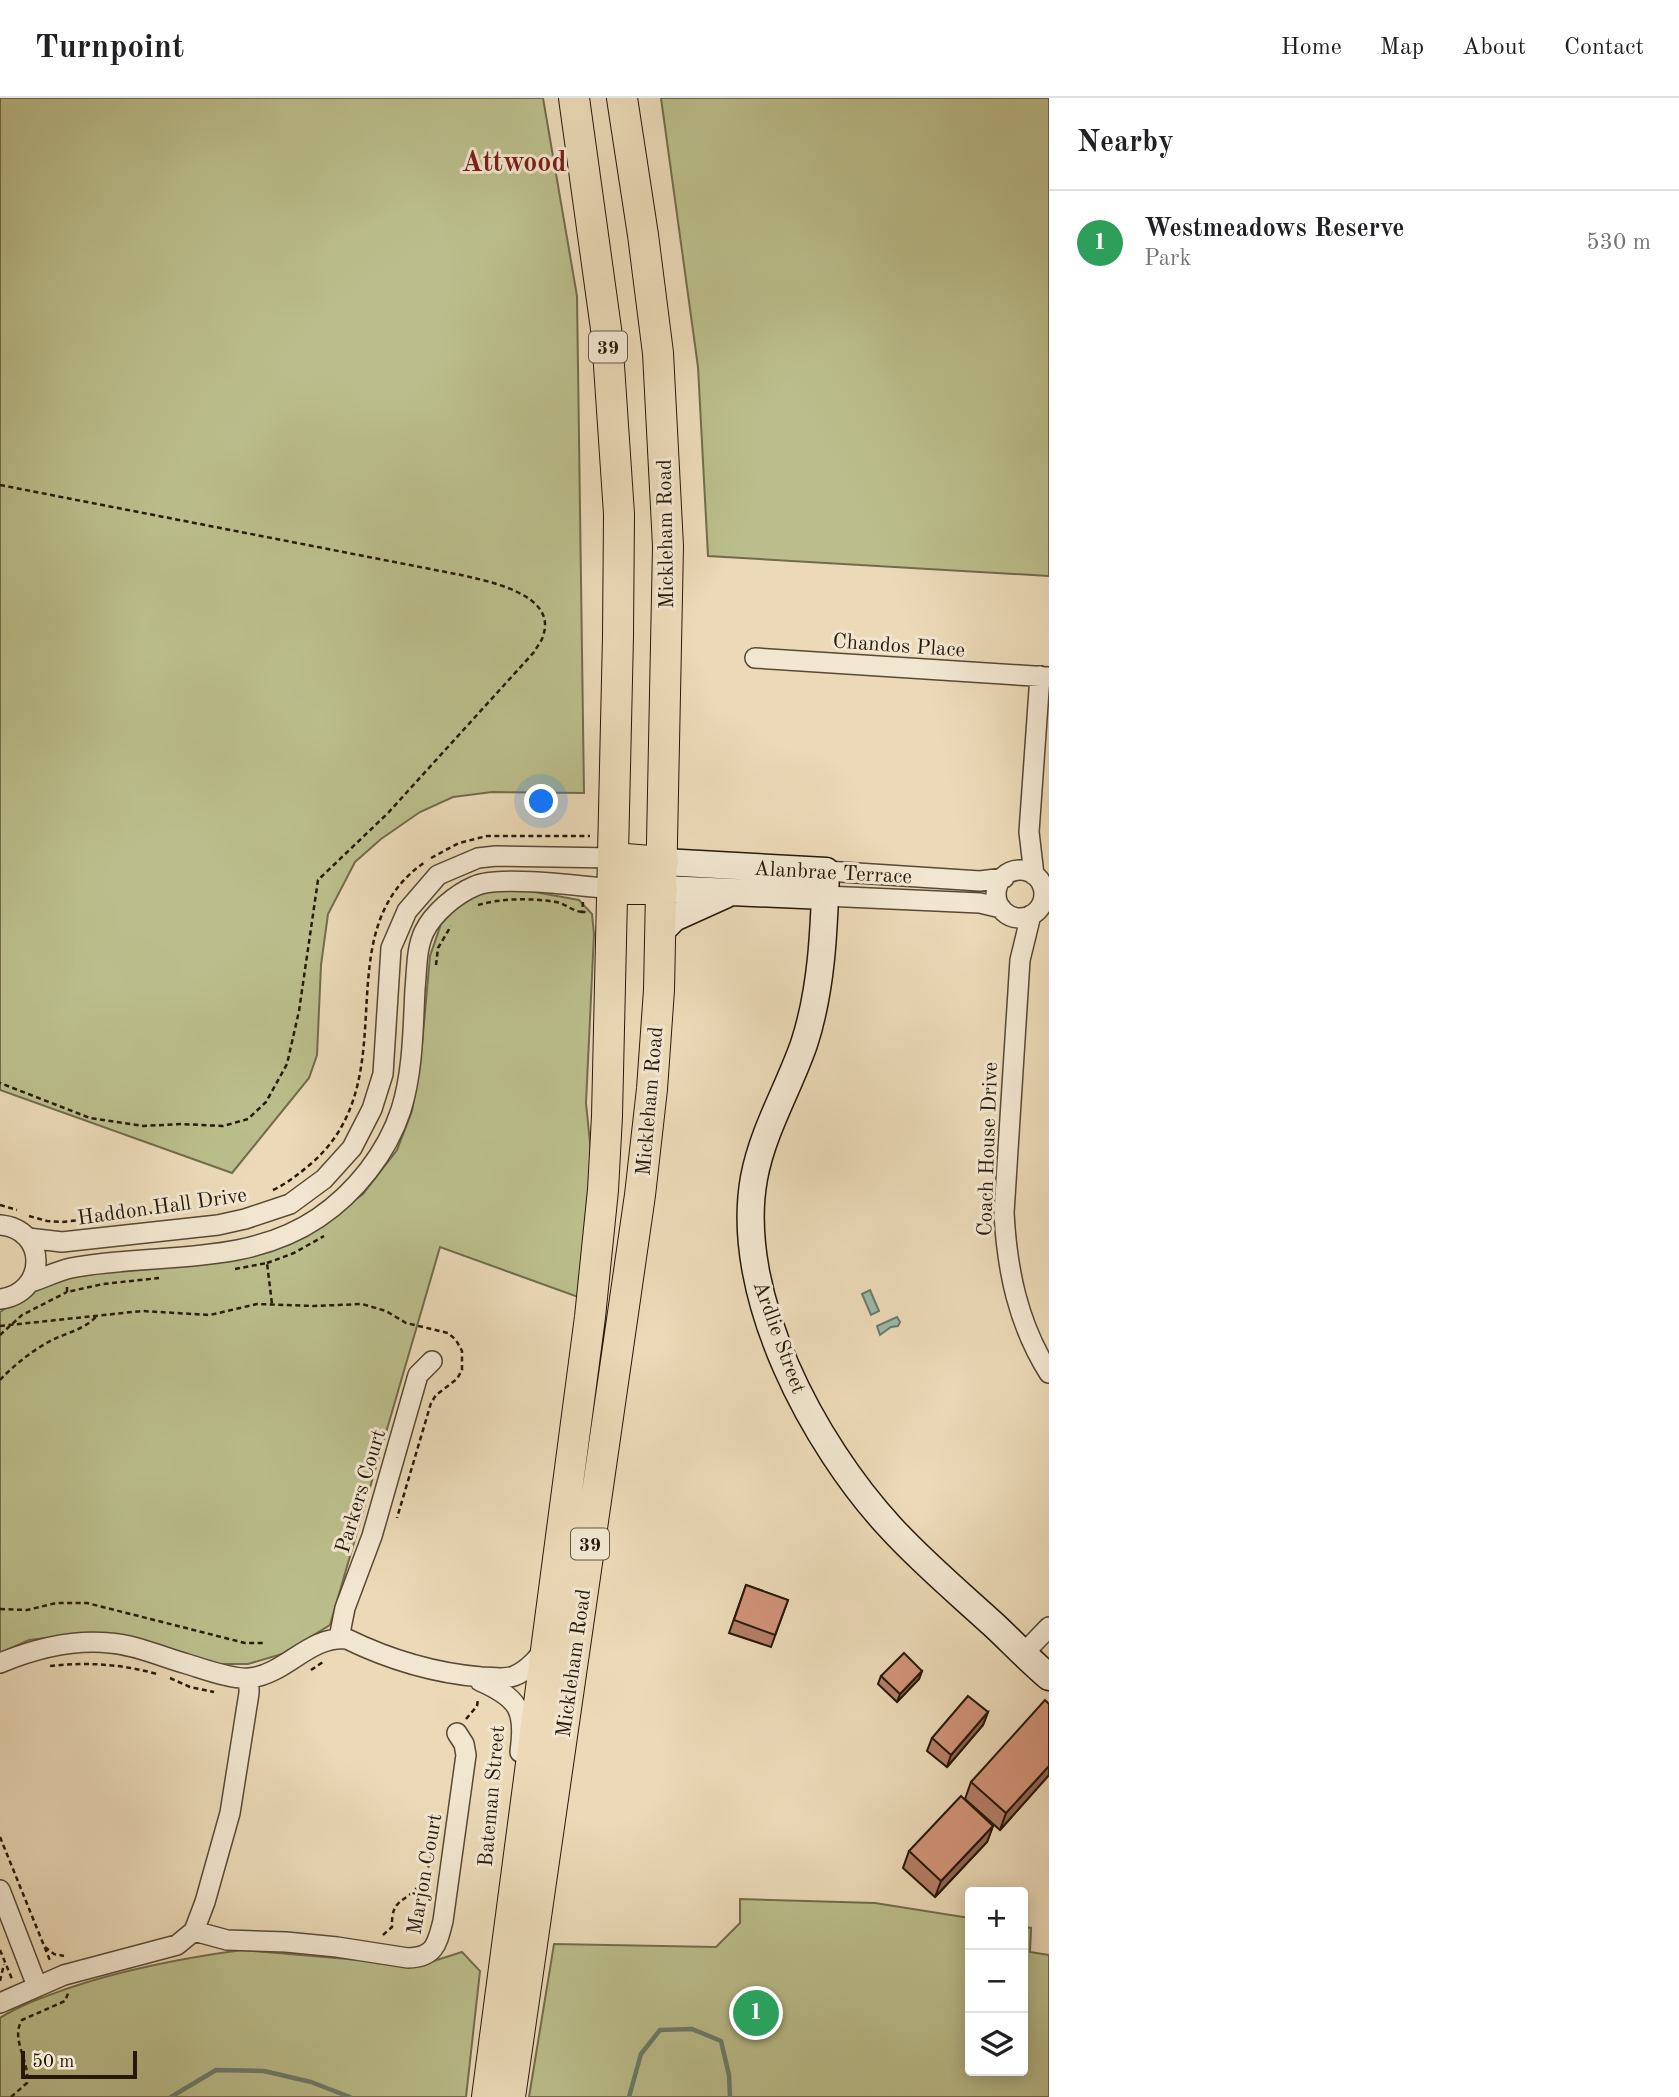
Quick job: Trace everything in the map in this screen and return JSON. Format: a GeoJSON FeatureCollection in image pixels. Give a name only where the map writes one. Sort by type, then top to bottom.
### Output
{"type":"FeatureCollection","features":[{"type":"Feature","properties":{"kind":"main road","name":"Mickleham Road"},"geometry":{"type":"LineString","coordinates":[[487,2097],[590,1317],[603,1190],[618,636],[618,502],[607,336],[574,98]]}},
{"type":"Feature","properties":{"kind":"main road","name":"Mickleham Road"},"geometry":{"type":"LineString","coordinates":[[510,2097],[640,1195],[652,1089],[659,990],[668,546],[666,477],[654,317],[622,98]]}},
{"type":"Feature","properties":{"kind":"main road"},"geometry":{"type":"LineString","coordinates":[[613,858],[662,875]]}},
{"type":"Feature","properties":{"kind":"main road"},"geometry":{"type":"LineString","coordinates":[[612,889],[662,875]]}},
{"type":"Feature","properties":{"kind":"street","name":"Chandos Place"},"geometry":{"type":"LineString","coordinates":[[755,658],[1044,676]]}},
{"type":"Feature","properties":{"kind":"street"},"geometry":{"type":"LineString","coordinates":[[1029,879],[997,892],[1027,911],[1044,896],[1029,879],[1029,832],[1044,676]]}},
{"type":"Feature","properties":{"kind":"street","name":"Haddon Hall Drive"},"geometry":{"type":"LineString","coordinates":[[0,1225],[16,1229],[28,1238],[62,1242],[218,1225],[290,1204],[324,1179],[352,1148],[372,1110],[383,1074],[391,948],[407,911],[438,875],[478,858],[496,856],[613,858]]}},
{"type":"Feature","properties":{"kind":"street","name":"Alanbrae Terrace"},"geometry":{"type":"LineString","coordinates":[[662,875],[825,884],[1027,911]]}},
{"type":"Feature","properties":{"kind":"street","name":"Alanbrae Terrace"},"geometry":{"type":"LineString","coordinates":[[662,875],[733,893],[825,884],[1029,879]]}},
{"type":"Feature","properties":{"kind":"street"},"geometry":{"type":"LineString","coordinates":[[31,1282],[69,1269],[215,1254],[262,1245],[318,1218],[355,1186],[383,1149],[401,1111],[410,1071],[418,953],[425,931],[433,919],[453,899],[476,885],[503,881],[612,889]]}},
{"type":"Feature","properties":{"kind":"street","name":"Ardlie Street"},"geometry":{"type":"LineString","coordinates":[[825,884],[813,1013],[803,1045],[764,1139],[753,1182],[751,1233],[762,1296],[780,1349],[797,1387],[825,1440],[855,1485],[890,1528],[1022,1655],[1049,1677]]}},
{"type":"Feature","properties":{"kind":"street"},"geometry":{"type":"LineString","coordinates":[[661,930],[674,918],[710,900],[733,893]]}},
{"type":"Feature","properties":{"kind":"street","name":"Coach House Drive"},"geometry":{"type":"LineString","coordinates":[[1027,911],[1020,960],[1005,1184],[1006,1252],[1024,1324],[1049,1373]]}},
{"type":"Feature","properties":{"kind":"street"},"geometry":{"type":"LineString","coordinates":[[0,1299],[22,1292],[31,1282],[37,1261],[28,1238]]}},
{"type":"Feature","properties":{"kind":"street","name":"Parkers Court"},"geometry":{"type":"LineString","coordinates":[[339,1638],[345,1608],[372,1536],[418,1375],[432,1361]]}},
{"type":"Feature","properties":{"kind":"street"},"geometry":{"type":"LineString","coordinates":[[1022,1655],[1049,1627]]}},
{"type":"Feature","properties":{"kind":"street"},"geometry":{"type":"LineString","coordinates":[[0,1663],[34,1649],[110,1643],[249,1679],[282,1667],[321,1642],[339,1638]]}},
{"type":"Feature","properties":{"kind":"street","name":"Bateman Street"},"geometry":{"type":"LineString","coordinates":[[339,1638],[400,1662],[508,1695],[518,1708],[522,1742],[507,1866],[507,1948]]}},
{"type":"Feature","properties":{"kind":"street","name":"Bateman Street"},"geometry":{"type":"LineString","coordinates":[[472,1684],[516,1676],[530,1666],[546,1647]]}},
{"type":"Feature","properties":{"kind":"street"},"geometry":{"type":"LineString","coordinates":[[0,2003],[34,1979],[57,1969],[177,1945],[194,1931],[230,1813],[249,1679]]}},
{"type":"Feature","properties":{"kind":"street","name":"Marjon Court"},"geometry":{"type":"LineString","coordinates":[[194,1931],[227,1940],[299,1943],[408,1958],[428,1954],[438,1940],[443,1921],[466,1755],[464,1744],[457,1733]]}},
{"type":"Feature","properties":{"kind":"street"},"geometry":{"type":"LineString","coordinates":[[0,1890],[34,1979]]}},
{"type":"Feature","properties":{"kind":"path"},"geometry":{"type":"LineString","coordinates":[[0,485],[504,585],[533,600],[544,618],[544,635],[535,650],[388,813],[318,880],[299,1011],[287,1064],[266,1102],[248,1119],[223,1126],[143,1126],[90,1118],[0,1083]]}},
{"type":"Feature","properties":{"kind":"path"},"geometry":{"type":"LineString","coordinates":[[269,1192],[301,1172],[322,1154],[352,1107],[363,1065],[372,942],[388,901],[400,884],[437,853],[459,843],[500,836],[588,835]]}},
{"type":"Feature","properties":{"kind":"path"},"geometry":{"type":"LineString","coordinates":[[0,1205],[47,1222],[62,1223],[226,1205]]}},
{"type":"Feature","properties":{"kind":"path"},"geometry":{"type":"LineString","coordinates":[[0,1335],[9,1325],[46,1301],[67,1292]]}},
{"type":"Feature","properties":{"kind":"path"},"geometry":{"type":"LineString","coordinates":[[0,1326],[142,1311],[210,1315],[257,1304],[362,1304],[386,1311],[406,1323],[448,1333],[462,1351],[462,1370],[457,1379],[436,1395],[431,1403],[394,1525]]}},
{"type":"Feature","properties":{"kind":"path"},"geometry":{"type":"LineString","coordinates":[[0,1380],[27,1356],[90,1322],[96,1316]]}},
{"type":"Feature","properties":{"kind":"path"},"geometry":{"type":"LineString","coordinates":[[0,1609],[27,1610],[56,1603],[87,1603],[245,1643],[266,1643]]}},
{"type":"Feature","properties":{"kind":"path"},"geometry":{"type":"LineString","coordinates":[[307,1672],[324,1661]]}},
{"type":"Feature","properties":{"kind":"path"},"geometry":{"type":"LineString","coordinates":[[47,1667],[78,1663],[109,1664],[216,1692]]}},
{"type":"Feature","properties":{"kind":"path"},"geometry":{"type":"LineString","coordinates":[[457,1733],[477,1706],[478,1699],[472,1684]]}},
{"type":"Feature","properties":{"kind":"path"},"geometry":{"type":"LineString","coordinates":[[379,1936],[389,1932],[392,1927],[393,1908],[398,1901],[421,1884],[438,1833]]}},
{"type":"Feature","properties":{"kind":"path"},"geometry":{"type":"LineString","coordinates":[[0,1837],[43,1945],[69,1991],[65,2001],[22,2020],[19,2025],[16,2033],[28,2074],[27,2083],[11,2097]]}},
{"type":"Feature","properties":{"kind":"path"},"geometry":{"type":"LineString","coordinates":[[0,1950],[12,1979],[34,1979],[57,1969],[69,1956],[54,1954],[43,1945]]}},
{"type":"Feature","properties":{"kind":"path"},"geometry":{"type":"LineString","coordinates":[[0,1981],[4,1960]]}},
{"type":"Feature","properties":{"kind":"green space"},"geometry":{"type":"Polygon","coordinates":[[[0,98],[543,98],[577,296],[584,793],[492,792],[453,797],[420,812],[381,839],[355,862],[328,914],[321,965],[317,1055],[309,1078],[232,1173],[0,1090],[0,98]]]}},
{"type":"Feature","properties":{"kind":"green space"},"geometry":{"type":"Polygon","coordinates":[[[661,98],[1049,98],[1049,576],[708,556],[698,367],[661,98]]]}},
{"type":"Feature","properties":{"kind":"green space"},"geometry":{"type":"Polygon","coordinates":[[[506,887],[579,900],[592,914],[594,934],[586,1103],[594,1182],[578,1297],[440,1247],[330,1625],[282,1654],[248,1664],[215,1664],[78,1634],[29,1640],[0,1653],[0,1312],[36,1289],[73,1273],[320,1225],[363,1194],[397,1150],[412,1111],[422,1045],[430,956],[441,924],[459,904],[483,891],[506,887]]]}},
{"type":"Feature","properties":{"kind":"green space"},"geometry":{"type":"Polygon","coordinates":[[[740,1899],[875,1903],[965,1917],[965,2076],[1028,2076],[1028,1928],[1031,1928],[1030,1952],[1049,1955],[1049,2097],[529,2097],[554,1944],[716,1947],[740,1923],[740,1899]]]}},
{"type":"Feature","properties":{"kind":"green space"},"geometry":{"type":"Polygon","coordinates":[[[242,1950],[406,1964],[415,1967],[462,1952],[480,1971],[466,2097],[0,2097],[0,2018],[42,1998],[111,1975],[242,1950]]]}},
{"type":"Feature","properties":{"kind":"shaded area"},"geometry":{"type":"Polygon","coordinates":[[[870,1290],[879,1311],[871,1315],[862,1294],[870,1290]]]}},
{"type":"Feature","properties":{"kind":"shaded area"},"geometry":{"type":"Polygon","coordinates":[[[897,1317],[900,1322],[898,1326],[891,1327],[880,1335],[877,1326],[897,1317]]]}},
{"type":"Feature","properties":{"kind":"building"},"geometry":{"type":"Polygon","coordinates":[[[746,1585],[788,1600],[775,1635],[734,1620],[746,1585]]]}},
{"type":"Feature","properties":{"kind":"building"},"geometry":{"type":"Polygon","coordinates":[[[904,1653],[922,1671],[900,1694],[881,1676],[904,1653]]]}},
{"type":"Feature","properties":{"kind":"building"},"geometry":{"type":"Polygon","coordinates":[[[968,1696],[988,1712],[951,1755],[932,1738],[968,1696]]]}},
{"type":"Feature","properties":{"kind":"building"},"geometry":{"type":"Polygon","coordinates":[[[1045,1700],[1049,1704],[1049,1766],[1006,1813],[971,1782],[1045,1700]]]}},
{"type":"Feature","properties":{"kind":"building"},"geometry":{"type":"Polygon","coordinates":[[[961,1796],[993,1826],[941,1881],[909,1851],[961,1796]]]}},
{"type":"Feature","properties":{"kind":"waterway"},"geometry":{"type":"LineString","coordinates":[[629,2097],[641,2054],[660,2030],[692,2029],[721,2041],[729,2075],[730,2097]]}},
{"type":"Feature","properties":{"kind":"waterway"},"geometry":{"type":"LineString","coordinates":[[171,2097],[216,2070],[264,2071],[311,2082],[350,2097]]}},
{"type":"Feature","properties":{"kind":"place","name":"Westmeadows Reserve"},"geometry":{"type":"Point","coordinates":[756,2013]}},
{"type":"Feature","properties":{"kind":"district","name":"Attwood"},"geometry":{"type":"Point","coordinates":[514,161]}}]}
